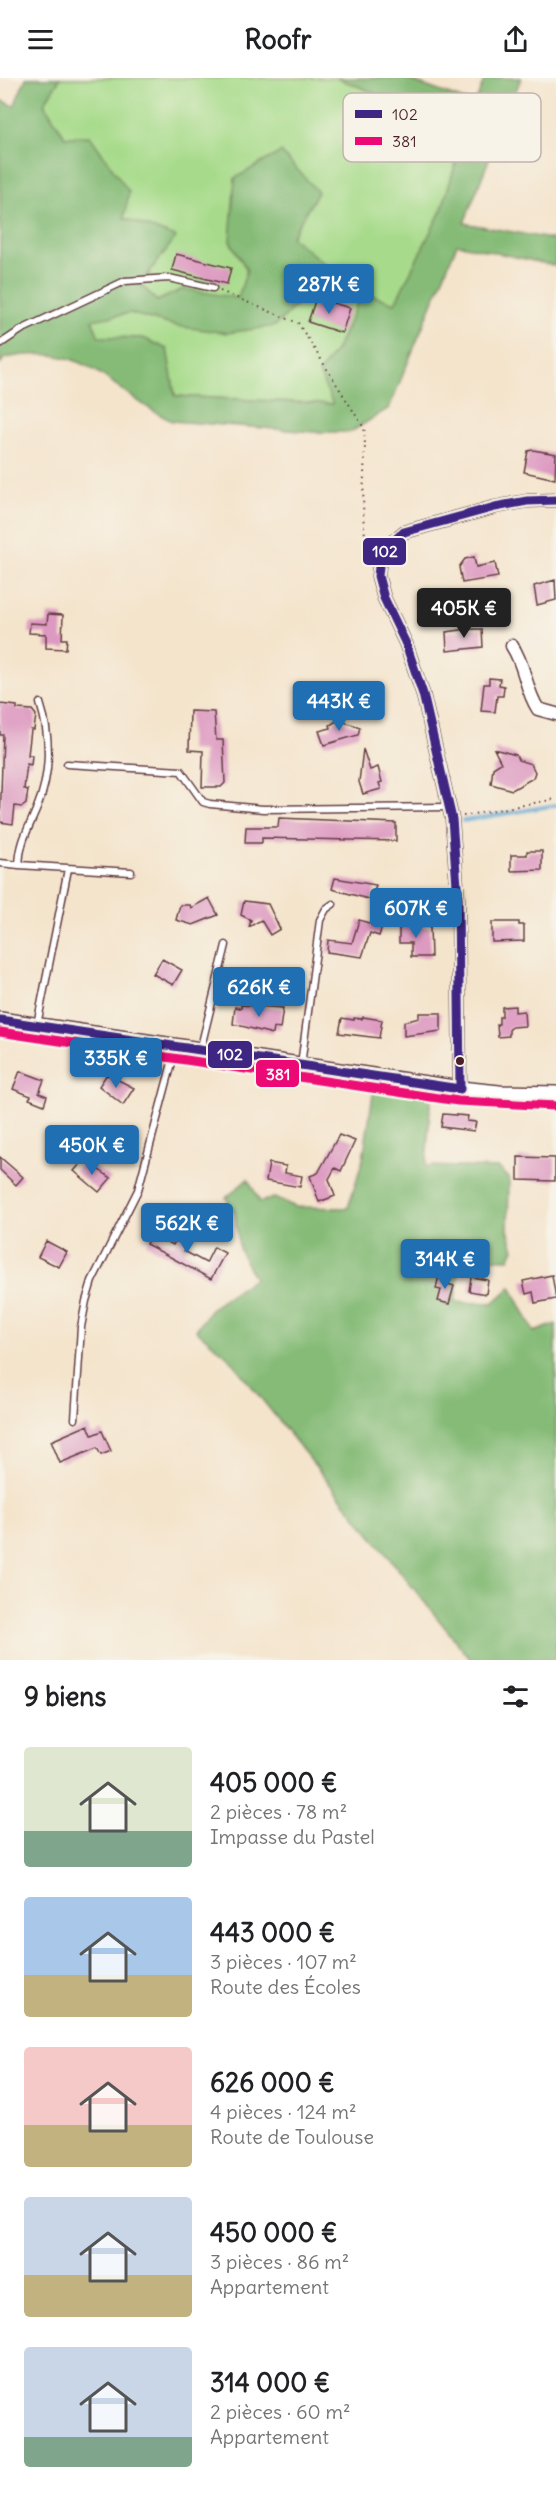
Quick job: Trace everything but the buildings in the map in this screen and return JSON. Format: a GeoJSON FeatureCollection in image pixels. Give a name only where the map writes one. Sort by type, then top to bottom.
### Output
{"type":"FeatureCollection","features":[{"type":"Feature","properties":{"kind":"street"},"geometry":{"type":"LineString","coordinates":[[460,1089],[458,899],[451,813],[423,694],[406,644],[384,598],[378,576],[380,558],[390,544],[404,532],[495,507],[527,501],[556,500]]}},
{"type":"Feature","properties":{"kind":"street"},"geometry":{"type":"LineString","coordinates":[[512,646],[525,669],[532,700],[538,710],[556,714]]}},
{"type":"Feature","properties":{"kind":"street"},"geometry":{"type":"LineString","coordinates":[[0,1020],[460,1089],[499,1093],[556,1094]]}},
{"type":"Feature","properties":{"kind":"lane"},"geometry":{"type":"LineString","coordinates":[[0,344],[21,330],[125,281],[169,278],[213,288]]}},
{"type":"Feature","properties":{"kind":"lane"},"geometry":{"type":"LineString","coordinates":[[19,865],[20,845],[38,806],[48,765],[46,723],[40,703]]}},
{"type":"Feature","properties":{"kind":"lane"},"geometry":{"type":"LineString","coordinates":[[67,764],[181,771],[202,802],[210,804],[263,809],[451,813]]}},
{"type":"Feature","properties":{"kind":"lane"},"geometry":{"type":"LineString","coordinates":[[0,863],[131,872]]}},
{"type":"Feature","properties":{"kind":"lane"},"geometry":{"type":"LineString","coordinates":[[37,1025],[68,869]]}},
{"type":"Feature","properties":{"kind":"lane"},"geometry":{"type":"LineString","coordinates":[[301,1066],[320,920],[326,909],[333,904]]}},
{"type":"Feature","properties":{"kind":"lane"},"geometry":{"type":"LineString","coordinates":[[200,1051],[226,945]]}},
{"type":"Feature","properties":{"kind":"lane"},"geometry":{"type":"LineString","coordinates":[[75,1419],[81,1327],[86,1301],[92,1281],[138,1190],[176,1048]]}},
{"type":"Feature","properties":{"kind":"path"},"geometry":{"type":"LineString","coordinates":[[213,288],[298,323],[305,331],[340,393],[364,428],[366,444],[363,518],[368,549],[380,558]]}},
{"type":"Feature","properties":{"kind":"path"},"geometry":{"type":"LineString","coordinates":[[451,813],[556,799]]}},
{"type":"Feature","properties":{"kind":"green space"},"geometry":{"type":"Polygon","coordinates":[[[26,78],[60,78],[44,104],[65,137],[90,136],[129,192],[124,218],[176,237],[140,284],[157,301],[183,289],[238,298],[247,270],[230,241],[235,178],[281,152],[318,192],[291,237],[335,272],[275,326],[227,333],[176,326],[130,313],[92,320],[99,337],[143,338],[167,349],[175,396],[333,404],[319,373],[338,347],[362,292],[395,303],[442,209],[456,162],[488,162],[464,223],[556,240],[556,266],[457,244],[389,408],[350,432],[314,432],[172,421],[96,371],[78,362],[58,356],[34,355],[5,358],[0,364],[0,100],[14,106],[26,78]]]}},
{"type":"Feature","properties":{"kind":"green space"},"geometry":{"type":"Polygon","coordinates":[[[60,78],[337,78],[375,93],[343,93],[343,162],[456,162],[442,209],[395,304],[362,293],[338,347],[319,373],[334,404],[175,396],[167,349],[143,338],[98,337],[92,319],[130,313],[176,326],[275,326],[295,306],[230,241],[247,270],[238,299],[183,289],[157,301],[140,284],[151,273],[124,218],[65,137],[44,103],[60,78]]]}},
{"type":"Feature","properties":{"kind":"green space"},"geometry":{"type":"Polygon","coordinates":[[[337,78],[403,78],[445,93],[375,93],[337,78]]]}},
{"type":"Feature","properties":{"kind":"green space"},"geometry":{"type":"Polygon","coordinates":[[[485,78],[521,78],[515,93],[479,93],[485,78]]]}},
{"type":"Feature","properties":{"kind":"green space"},"geometry":{"type":"Polygon","coordinates":[[[374,1088],[431,1095],[426,1166],[499,1168],[509,1178],[508,1230],[514,1249],[509,1259],[461,1258],[455,1302],[492,1304],[511,1287],[534,1332],[556,1324],[556,1660],[471,1660],[228,1357],[196,1330],[213,1307],[254,1279],[239,1248],[235,1213],[226,1198],[248,1179],[260,1202],[274,1198],[296,1207],[348,1208],[363,1159],[374,1088]]]}},
{"type":"Feature","properties":{"kind":"waterway"},"geometry":{"type":"LineString","coordinates":[[463,821],[556,805]]}},
{"type":"Feature","properties":{"kind":"transit line","name":"102"},"geometry":{"type":"LineString","coordinates":[[460,1089],[458,899],[452,819],[423,694],[406,644],[384,598],[378,576],[380,558],[390,544],[404,532],[495,507],[527,501],[556,500]]}},
{"type":"Feature","properties":{"kind":"transit line","name":"102"},"geometry":{"type":"LineString","coordinates":[[0,1020],[460,1089]]}},
{"type":"Feature","properties":{"kind":"transit line","name":"381"},"geometry":{"type":"LineString","coordinates":[[0,1032],[458,1101],[556,1106]]}}]}
